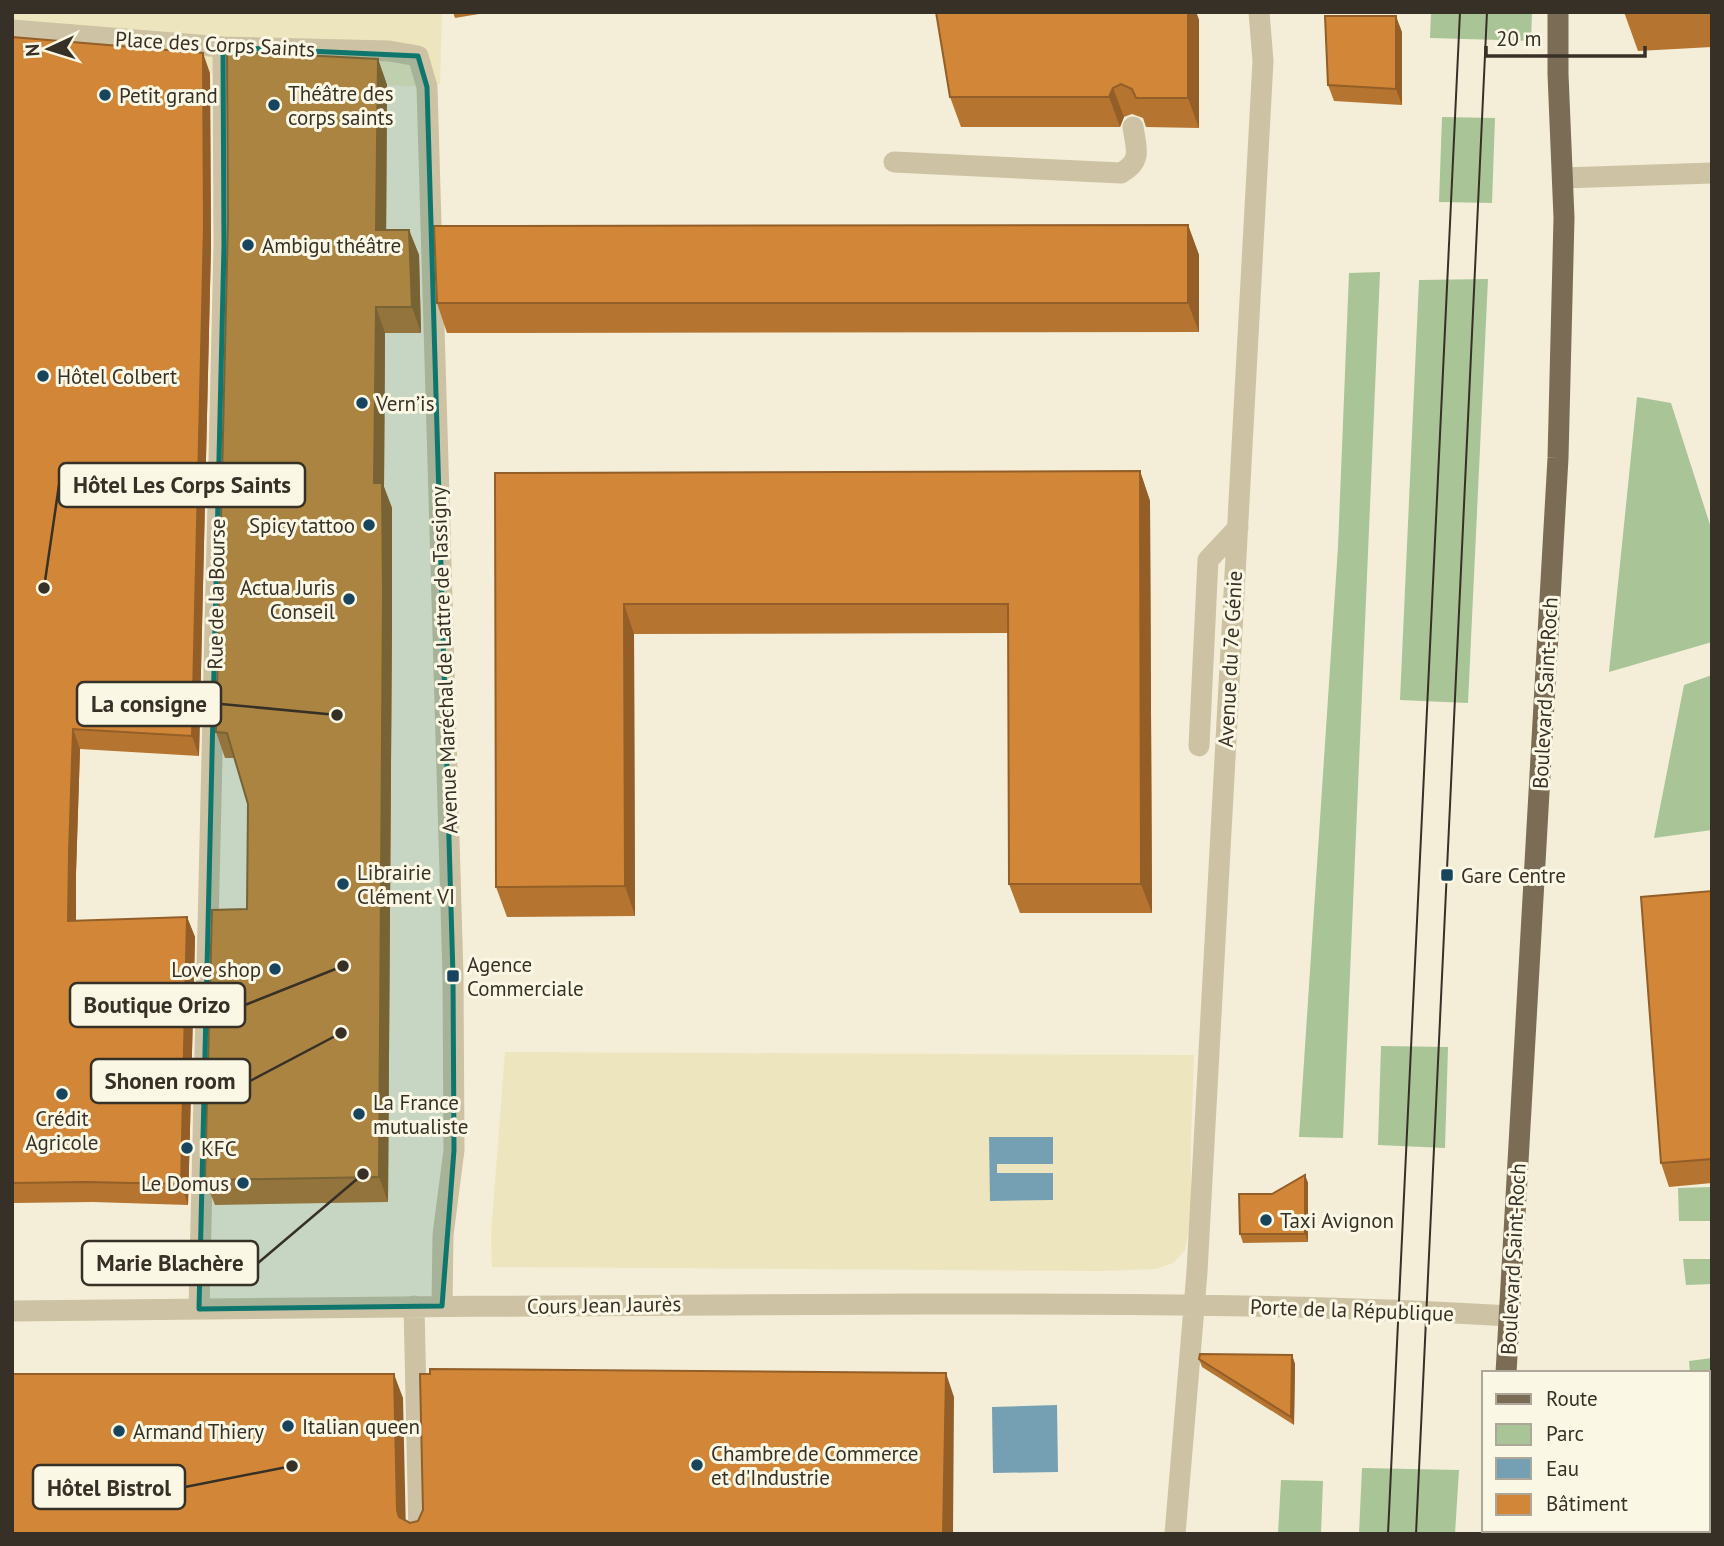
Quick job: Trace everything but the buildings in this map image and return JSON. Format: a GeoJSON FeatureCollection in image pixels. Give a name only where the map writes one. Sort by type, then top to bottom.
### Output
{"type":"FeatureCollection","features":[{"type":"Feature","properties":{"kind":"main road","name":"Boulevard Saint-Roch"},"geometry":{"type":"LineString","coordinates":[[1506,1371],[1558,458],[1563,302],[1563,178],[1558,12]]}},
{"type":"Feature","properties":{"kind":"street","name":"Avenue du 7e Génie"},"geometry":{"type":"LineString","coordinates":[[1175,1534],[1195,1305],[1238,528],[1263,61],[1259,12]]}},
{"type":"Feature","properties":{"kind":"street","name":"Place des Corps Saints"},"geometry":{"type":"LineString","coordinates":[[12,30],[223,47],[389,51],[418,56]]}},
{"type":"Feature","properties":{"kind":"street","name":"Rue de la Bourse"},"geometry":{"type":"LineString","coordinates":[[199,1309],[224,246],[223,47]]}},
{"type":"Feature","properties":{"kind":"street","name":"Avenue Maréchal de Lattre de Tassigny"},"geometry":{"type":"LineString","coordinates":[[418,56],[427,87],[453,976],[453,1150],[443,1235],[442,1306]]}},
{"type":"Feature","properties":{"kind":"street"},"geometry":{"type":"LineString","coordinates":[[894,162],[1121,173],[1132,167],[1137,156],[1133,127]]}},
{"type":"Feature","properties":{"kind":"street"},"geometry":{"type":"LineString","coordinates":[[1563,178],[1712,173]]}},
{"type":"Feature","properties":{"kind":"street"},"geometry":{"type":"LineString","coordinates":[[1199,746],[1208,561],[1238,528]]}},
{"type":"Feature","properties":{"kind":"street","name":"Cours Jean Jaurès"},"geometry":{"type":"LineString","coordinates":[[12,1311],[688,1304],[1195,1305]]}},
{"type":"Feature","properties":{"kind":"street","name":"Porte de la République"},"geometry":{"type":"LineString","coordinates":[[1195,1305],[1427,1311],[1510,1316]]}},
{"type":"Feature","properties":{"kind":"street"},"geometry":{"type":"LineString","coordinates":[[414,1306],[419,1534]]}},
{"type":"Feature","properties":{"kind":"highlighted area"},"geometry":{"type":"Polygon","coordinates":[[[223,47],[418,56],[427,87],[453,976],[454,1150],[442,1306],[199,1309],[224,246],[223,47]]]}},
{"type":"Feature","properties":{"kind":"green space"},"geometry":{"type":"Polygon","coordinates":[[[1431,12],[1532,12],[1531,41],[1430,38],[1431,12]]]}},
{"type":"Feature","properties":{"kind":"green space"},"geometry":{"type":"Polygon","coordinates":[[[1442,117],[1495,118],[1492,203],[1439,202],[1442,117]]]}},
{"type":"Feature","properties":{"kind":"green space"},"geometry":{"type":"Polygon","coordinates":[[[1380,272],[1343,1138],[1299,1137],[1338,547],[1349,273],[1380,272]]]}},
{"type":"Feature","properties":{"kind":"green space"},"geometry":{"type":"Polygon","coordinates":[[[1488,279],[1468,703],[1400,700],[1419,280],[1488,279]]]}},
{"type":"Feature","properties":{"kind":"green space"},"geometry":{"type":"Polygon","coordinates":[[[1637,397],[1671,403],[1712,531],[1712,642],[1609,672],[1637,397]]]}},
{"type":"Feature","properties":{"kind":"green space"},"geometry":{"type":"Polygon","coordinates":[[[1712,675],[1712,830],[1654,838],[1684,685],[1712,675]]]}},
{"type":"Feature","properties":{"kind":"green space"},"geometry":{"type":"Polygon","coordinates":[[[1381,1046],[1448,1047],[1445,1148],[1378,1145],[1381,1046]]]}},
{"type":"Feature","properties":{"kind":"green space"},"geometry":{"type":"Polygon","coordinates":[[[1712,1187],[1712,1221],[1679,1221],[1678,1188],[1712,1187]]]}},
{"type":"Feature","properties":{"kind":"green space"},"geometry":{"type":"Polygon","coordinates":[[[1683,1259],[1712,1259],[1712,1284],[1686,1285],[1683,1259]]]}},
{"type":"Feature","properties":{"kind":"green space"},"geometry":{"type":"Polygon","coordinates":[[[1712,1358],[1712,1383],[1710,1371],[1690,1371],[1689,1361],[1712,1358]]]}},
{"type":"Feature","properties":{"kind":"green space"},"geometry":{"type":"Polygon","coordinates":[[[1362,1468],[1459,1470],[1455,1534],[1359,1534],[1362,1468]]]}},
{"type":"Feature","properties":{"kind":"green space"},"geometry":{"type":"Polygon","coordinates":[[[1281,1480],[1323,1481],[1321,1534],[1278,1534],[1281,1480]]]}},
{"type":"Feature","properties":{"kind":"shaded area"},"geometry":{"type":"Polygon","coordinates":[[[12,12],[442,12],[440,84],[427,87],[314,82],[12,55],[12,12]]]}},
{"type":"Feature","properties":{"kind":"shaded area"},"geometry":{"type":"Polygon","coordinates":[[[505,1052],[1194,1055],[1191,1219],[1185,1250],[1173,1263],[1156,1269],[1101,1271],[492,1267],[491,1234],[505,1052]]]}},
{"type":"Feature","properties":{"kind":"water"},"geometry":{"type":"Polygon","coordinates":[[[989,1137],[1053,1137],[1053,1164],[997,1164],[997,1173],[1053,1173],[1053,1200],[990,1201],[989,1137]]]}},
{"type":"Feature","properties":{"kind":"water"},"geometry":{"type":"Polygon","coordinates":[[[1057,1405],[1058,1472],[993,1473],[992,1407],[1057,1405]]]}},
{"type":"Feature","properties":{"kind":"tram line"},"geometry":{"type":"LineString","coordinates":[[1388,1534],[1460,12]]}},
{"type":"Feature","properties":{"kind":"tram line"},"geometry":{"type":"LineString","coordinates":[[1416,1534],[1487,12]]}},
{"type":"Feature","properties":{"kind":"place","name":"Petit grand"},"geometry":{"type":"Point","coordinates":[105,95]}},
{"type":"Feature","properties":{"kind":"place","name":"Théâtre des corps saints"},"geometry":{"type":"Point","coordinates":[274,105]}},
{"type":"Feature","properties":{"kind":"place","name":"Ambigu théâtre"},"geometry":{"type":"Point","coordinates":[248,245]}},
{"type":"Feature","properties":{"kind":"place","name":"Hôtel Colbert"},"geometry":{"type":"Point","coordinates":[43,376]}},
{"type":"Feature","properties":{"kind":"place","name":"Vern’is"},"geometry":{"type":"Point","coordinates":[362,403]}},
{"type":"Feature","properties":{"kind":"place","name":"Spicy tattoo"},"geometry":{"type":"Point","coordinates":[369,525]}},
{"type":"Feature","properties":{"kind":"place","name":"Hôtel Les Corps Saints"},"geometry":{"type":"Point","coordinates":[44,588]}},
{"type":"Feature","properties":{"kind":"place","name":"Actua Juris Conseil"},"geometry":{"type":"Point","coordinates":[349,599]}},
{"type":"Feature","properties":{"kind":"place","name":"La consigne"},"geometry":{"type":"Point","coordinates":[337,715]}},
{"type":"Feature","properties":{"kind":"place","name":"Gare Centre"},"geometry":{"type":"Point","coordinates":[1447,875]}},
{"type":"Feature","properties":{"kind":"place","name":"Librairie Clément VI"},"geometry":{"type":"Point","coordinates":[343,884]}},
{"type":"Feature","properties":{"kind":"place","name":"Boutique Orizo"},"geometry":{"type":"Point","coordinates":[343,966]}},
{"type":"Feature","properties":{"kind":"place","name":"Love shop"},"geometry":{"type":"Point","coordinates":[275,969]}},
{"type":"Feature","properties":{"kind":"place","name":"Agence Commerciale"},"geometry":{"type":"Point","coordinates":[453,976]}},
{"type":"Feature","properties":{"kind":"place","name":"Shonen room"},"geometry":{"type":"Point","coordinates":[341,1033]}},
{"type":"Feature","properties":{"kind":"place","name":"Crédit Agricole"},"geometry":{"type":"Point","coordinates":[62,1094]}},
{"type":"Feature","properties":{"kind":"place","name":"La France mutualiste"},"geometry":{"type":"Point","coordinates":[359,1114]}},
{"type":"Feature","properties":{"kind":"place","name":"KFC"},"geometry":{"type":"Point","coordinates":[187,1148]}},
{"type":"Feature","properties":{"kind":"place","name":"Marie Blachère"},"geometry":{"type":"Point","coordinates":[363,1174]}},
{"type":"Feature","properties":{"kind":"place","name":"Le Domus"},"geometry":{"type":"Point","coordinates":[243,1183]}},
{"type":"Feature","properties":{"kind":"place","name":"Taxi Avignon"},"geometry":{"type":"Point","coordinates":[1266,1220]}},
{"type":"Feature","properties":{"kind":"place","name":"Italian queen"},"geometry":{"type":"Point","coordinates":[288,1426]}},
{"type":"Feature","properties":{"kind":"place","name":"Armand Thiery"},"geometry":{"type":"Point","coordinates":[119,1431]}},
{"type":"Feature","properties":{"kind":"place","name":"Chambre de Commerce et d'Industrie"},"geometry":{"type":"Point","coordinates":[697,1465]}},
{"type":"Feature","properties":{"kind":"place","name":"Hôtel Bistrol"},"geometry":{"type":"Point","coordinates":[292,1466]}}]}
